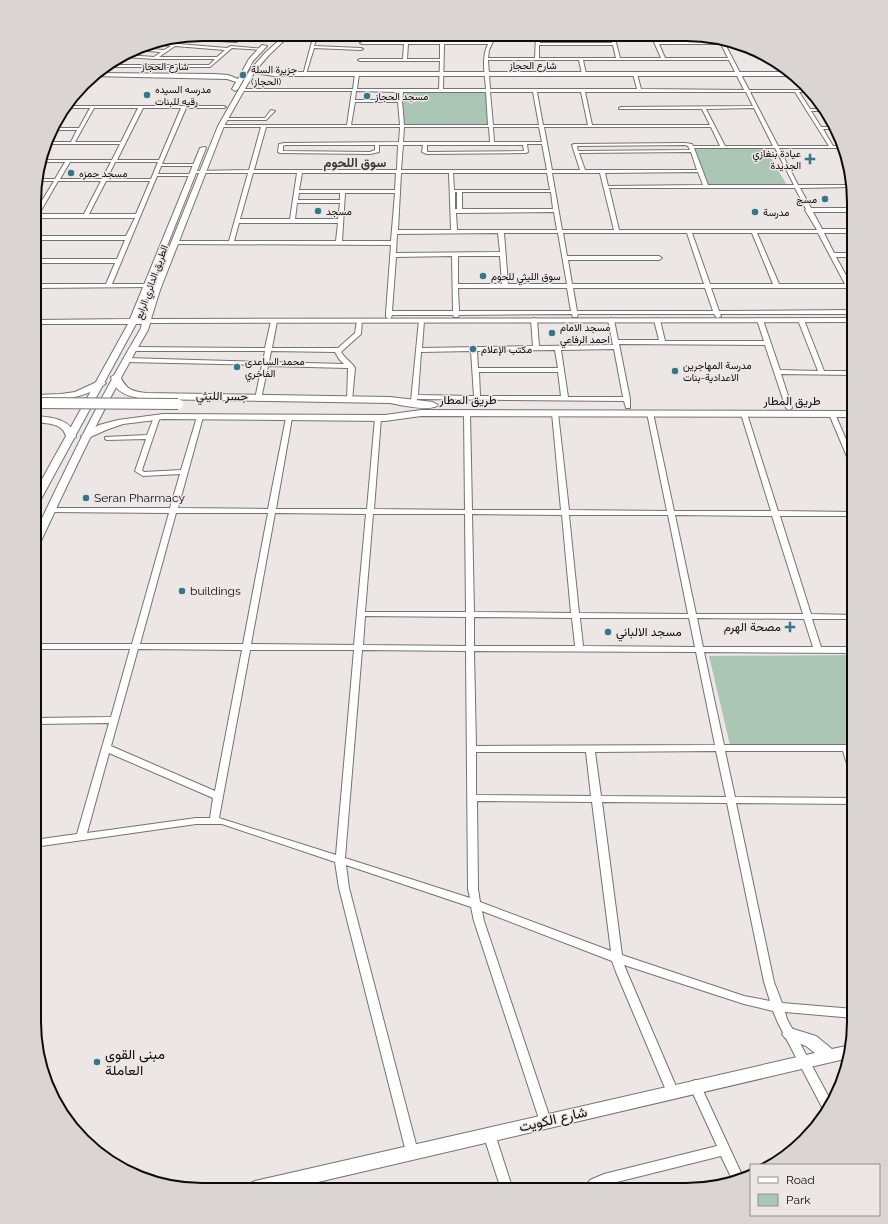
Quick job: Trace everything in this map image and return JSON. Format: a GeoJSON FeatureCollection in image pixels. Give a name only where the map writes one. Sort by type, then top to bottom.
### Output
{"type":"FeatureCollection","features":[{"type":"Feature","properties":{"kind":"highway","name":"طريق المطار"},"geometry":{"type":"LineString","coordinates":[[116,377],[120,387],[128,392],[146,396],[165,397],[395,400],[412,402],[627,403],[789,408],[847,408]]}},
{"type":"Feature","properties":{"kind":"highway"},"geometry":{"type":"LineString","coordinates":[[41,399],[72,396],[89,390],[101,383]]}},
{"type":"Feature","properties":{"kind":"highway"},"geometry":{"type":"LineString","coordinates":[[157,417],[152,412],[153,405],[165,397]]}},
{"type":"Feature","properties":{"kind":"highway","name":"جسر الليثي"},"geometry":{"type":"LineString","coordinates":[[41,399],[393,406],[412,402]]}},
{"type":"Feature","properties":{"kind":"highway","name":"جسر الليثي"},"geometry":{"type":"LineString","coordinates":[[41,408],[393,411],[408,414]]}},
{"type":"Feature","properties":{"kind":"highway","name":"طريق المطار"},"geometry":{"type":"LineString","coordinates":[[86,436],[100,428],[117,422],[157,417],[391,418],[408,414],[467,413],[847,414]]}},
{"type":"Feature","properties":{"kind":"highway"},"geometry":{"type":"LineString","coordinates":[[41,419],[50,420],[61,424],[69,430],[71,437]]}},
{"type":"Feature","properties":{"kind":"main road","name":"الطريق الدائري الرابع"},"geometry":{"type":"LineString","coordinates":[[41,530],[86,436],[148,319],[156,290],[175,243],[212,127],[237,85],[245,68],[271,41]]}},
{"type":"Feature","properties":{"kind":"main road","name":"الطريق الدائري الرابع"},"geometry":{"type":"LineString","coordinates":[[41,491],[129,332],[147,286],[197,171],[223,122],[251,74],[267,54],[281,41]]}},
{"type":"Feature","properties":{"kind":"main road","name":"شارع الحجاز"},"geometry":{"type":"LineString","coordinates":[[214,76],[235,72],[245,68]]}},
{"type":"Feature","properties":{"kind":"main road","name":"شارع الحجاز"},"geometry":{"type":"LineString","coordinates":[[251,74],[784,74]]}},
{"type":"Feature","properties":{"kind":"main road","name":"شارع الحجاز"},"geometry":{"type":"LineString","coordinates":[[103,75],[214,76],[228,77],[238,81]]}},
{"type":"Feature","properties":{"kind":"main road"},"geometry":{"type":"LineString","coordinates":[[41,316],[148,319],[389,317],[456,314],[718,314],[847,316]]}},
{"type":"Feature","properties":{"kind":"main road"},"geometry":{"type":"LineString","coordinates":[[148,319],[158,323],[170,318],[274,321],[360,321],[389,317],[421,321],[847,320]]}},
{"type":"Feature","properties":{"kind":"main road"},"geometry":{"type":"LineString","coordinates":[[41,322],[134,319]]}},
{"type":"Feature","properties":{"kind":"main road"},"geometry":{"type":"LineString","coordinates":[[790,1034],[811,1041],[829,1055]]}},
{"type":"Feature","properties":{"kind":"main road","name":"شارع الكويت"},"geometry":{"type":"LineString","coordinates":[[280,1183],[844,1052]]}},
{"type":"Feature","properties":{"kind":"street"},"geometry":{"type":"LineString","coordinates":[[117,66],[212,66],[236,41]]}},
{"type":"Feature","properties":{"kind":"street"},"geometry":{"type":"LineString","coordinates":[[304,74],[314,41]]}},
{"type":"Feature","properties":{"kind":"street"},"geometry":{"type":"LineString","coordinates":[[537,41],[537,58]]}},
{"type":"Feature","properties":{"kind":"street"},"geometry":{"type":"LineString","coordinates":[[613,41],[618,58]]}},
{"type":"Feature","properties":{"kind":"street"},"geometry":{"type":"LineString","coordinates":[[664,58],[656,43],[686,41]]}},
{"type":"Feature","properties":{"kind":"street"},"geometry":{"type":"LineString","coordinates":[[359,65],[362,42],[490,43],[486,59],[492,144]]}},
{"type":"Feature","properties":{"kind":"street"},"geometry":{"type":"LineString","coordinates":[[130,75],[177,43]]}},
{"type":"Feature","properties":{"kind":"street"},"geometry":{"type":"LineString","coordinates":[[405,60],[406,43]]}},
{"type":"Feature","properties":{"kind":"street"},"geometry":{"type":"LineString","coordinates":[[441,90],[442,43]]}},
{"type":"Feature","properties":{"kind":"street"},"geometry":{"type":"LineString","coordinates":[[537,44],[614,44]]}},
{"type":"Feature","properties":{"kind":"street"},"geometry":{"type":"LineString","coordinates":[[168,45],[262,49]]}},
{"type":"Feature","properties":{"kind":"street"},"geometry":{"type":"LineString","coordinates":[[723,45],[847,282]]}},
{"type":"Feature","properties":{"kind":"street"},"geometry":{"type":"LineString","coordinates":[[194,50],[198,47]]}},
{"type":"Feature","properties":{"kind":"street"},"geometry":{"type":"LineString","coordinates":[[313,48],[360,49]]}},
{"type":"Feature","properties":{"kind":"street"},"geometry":{"type":"LineString","coordinates":[[150,50],[164,51]]}},
{"type":"Feature","properties":{"kind":"street"},"geometry":{"type":"LineString","coordinates":[[186,58],[190,54]]}},
{"type":"Feature","properties":{"kind":"street"},"geometry":{"type":"LineString","coordinates":[[134,57],[219,58]]}},
{"type":"Feature","properties":{"kind":"street"},"geometry":{"type":"LineString","coordinates":[[580,58],[584,74]]}},
{"type":"Feature","properties":{"kind":"street"},"geometry":{"type":"LineString","coordinates":[[486,59],[618,58],[631,61],[664,58],[730,59]]}},
{"type":"Feature","properties":{"kind":"street"},"geometry":{"type":"LineString","coordinates":[[360,60],[442,60]]}},
{"type":"Feature","properties":{"kind":"street"},"geometry":{"type":"LineString","coordinates":[[349,126],[357,74]]}},
{"type":"Feature","properties":{"kind":"street"},"geometry":{"type":"LineString","coordinates":[[635,74],[639,90]]}},
{"type":"Feature","properties":{"kind":"street"},"geometry":{"type":"LineString","coordinates":[[241,90],[803,91]]}},
{"type":"Feature","properties":{"kind":"street"},"geometry":{"type":"LineString","coordinates":[[389,317],[402,126],[400,101],[401,90]]}},
{"type":"Feature","properties":{"kind":"street"},"geometry":{"type":"LineString","coordinates":[[535,90],[544,143],[551,172],[564,258],[575,314]]}},
{"type":"Feature","properties":{"kind":"street"},"geometry":{"type":"LineString","coordinates":[[583,90],[590,126]]}},
{"type":"Feature","properties":{"kind":"street"},"geometry":{"type":"LineString","coordinates":[[796,91],[832,147]]}},
{"type":"Feature","properties":{"kind":"street"},"geometry":{"type":"LineString","coordinates":[[353,101],[400,101]]}},
{"type":"Feature","properties":{"kind":"street"},"geometry":{"type":"LineString","coordinates":[[72,107],[224,107]]}},
{"type":"Feature","properties":{"kind":"street"},"geometry":{"type":"LineString","coordinates":[[72,143],[93,107]]}},
{"type":"Feature","properties":{"kind":"street"},"geometry":{"type":"LineString","coordinates":[[86,216],[141,107]]}},
{"type":"Feature","properties":{"kind":"street"},"geometry":{"type":"LineString","coordinates":[[108,286],[184,107]]}},
{"type":"Feature","properties":{"kind":"street"},"geometry":{"type":"LineString","coordinates":[[703,107],[723,147]]}},
{"type":"Feature","properties":{"kind":"street"},"geometry":{"type":"LineString","coordinates":[[621,108],[755,107]]}},
{"type":"Feature","properties":{"kind":"street"},"geometry":{"type":"LineString","coordinates":[[808,110],[818,110]]}},
{"type":"Feature","properties":{"kind":"street"},"geometry":{"type":"LineString","coordinates":[[223,122],[266,119],[273,111]]}},
{"type":"Feature","properties":{"kind":"street"},"geometry":{"type":"LineString","coordinates":[[223,122],[264,126],[713,126]]}},
{"type":"Feature","properties":{"kind":"street"},"geometry":{"type":"LineString","coordinates":[[231,243],[264,126]]}},
{"type":"Feature","properties":{"kind":"street"},"geometry":{"type":"LineString","coordinates":[[820,128],[828,128]]}},
{"type":"Feature","properties":{"kind":"street"},"geometry":{"type":"LineString","coordinates":[[59,129],[80,129]]}},
{"type":"Feature","properties":{"kind":"street"},"geometry":{"type":"LineString","coordinates":[[52,143],[122,143]]}},
{"type":"Feature","properties":{"kind":"street"},"geometry":{"type":"LineString","coordinates":[[425,144],[424,152],[526,152],[524,143]]}},
{"type":"Feature","properties":{"kind":"street"},"geometry":{"type":"LineString","coordinates":[[377,144],[376,151],[374,152],[279,152],[281,146],[284,144],[544,143]]}},
{"type":"Feature","properties":{"kind":"street"},"geometry":{"type":"LineString","coordinates":[[583,171],[574,146],[576,145],[685,144],[690,145],[706,186]]}},
{"type":"Feature","properties":{"kind":"street"},"geometry":{"type":"LineString","coordinates":[[576,152],[723,147],[837,147]]}},
{"type":"Feature","properties":{"kind":"street"},"geometry":{"type":"LineString","coordinates":[[46,161],[161,163],[197,171]]}},
{"type":"Feature","properties":{"kind":"street"},"geometry":{"type":"LineString","coordinates":[[41,208],[68,161]]}},
{"type":"Feature","properties":{"kind":"street"},"geometry":{"type":"LineString","coordinates":[[42,180],[104,180],[155,177],[197,171],[452,174],[583,171],[700,171]]}},
{"type":"Feature","properties":{"kind":"street"},"geometry":{"type":"LineString","coordinates":[[602,171],[617,232]]}},
{"type":"Feature","properties":{"kind":"street"},"geometry":{"type":"LineString","coordinates":[[292,221],[300,172]]}},
{"type":"Feature","properties":{"kind":"street"},"geometry":{"type":"LineString","coordinates":[[452,174],[454,232]]}},
{"type":"Feature","properties":{"kind":"street"},"geometry":{"type":"LineString","coordinates":[[606,186],[796,186],[847,188]]}},
{"type":"Feature","properties":{"kind":"street"},"geometry":{"type":"LineString","coordinates":[[452,191],[553,190]]}},
{"type":"Feature","properties":{"kind":"street"},"geometry":{"type":"LineString","coordinates":[[339,243],[343,191]]}},
{"type":"Feature","properties":{"kind":"street"},"geometry":{"type":"LineString","coordinates":[[297,192],[397,191]]}},
{"type":"Feature","properties":{"kind":"street"},"geometry":{"type":"LineString","coordinates":[[459,191],[460,211]]}},
{"type":"Feature","properties":{"kind":"street"},"geometry":{"type":"LineString","coordinates":[[296,202],[342,201]]}},
{"type":"Feature","properties":{"kind":"street"},"geometry":{"type":"LineString","coordinates":[[453,211],[556,210]]}},
{"type":"Feature","properties":{"kind":"street"},"geometry":{"type":"LineString","coordinates":[[808,210],[847,210]]}},
{"type":"Feature","properties":{"kind":"street"},"geometry":{"type":"LineString","coordinates":[[41,217],[138,216]]}},
{"type":"Feature","properties":{"kind":"street"},"geometry":{"type":"LineString","coordinates":[[237,222],[341,221]]}},
{"type":"Feature","properties":{"kind":"street"},"geometry":{"type":"LineString","coordinates":[[394,232],[847,231]]}},
{"type":"Feature","properties":{"kind":"street"},"geometry":{"type":"LineString","coordinates":[[501,232],[505,286]]}},
{"type":"Feature","properties":{"kind":"street"},"geometry":{"type":"LineString","coordinates":[[689,232],[718,314],[847,312]]}},
{"type":"Feature","properties":{"kind":"street"},"geometry":{"type":"LineString","coordinates":[[754,232],[778,286]]}},
{"type":"Feature","properties":{"kind":"street"},"geometry":{"type":"LineString","coordinates":[[41,238],[128,238]]}},
{"type":"Feature","properties":{"kind":"street"},"geometry":{"type":"LineString","coordinates":[[175,243],[394,243]]}},
{"type":"Feature","properties":{"kind":"street"},"geometry":{"type":"LineString","coordinates":[[393,255],[503,254]]}},
{"type":"Feature","properties":{"kind":"street"},"geometry":{"type":"LineString","coordinates":[[833,254],[847,254]]}},
{"type":"Feature","properties":{"kind":"street"},"geometry":{"type":"LineString","coordinates":[[455,255],[456,314]]}},
{"type":"Feature","properties":{"kind":"street"},"geometry":{"type":"LineString","coordinates":[[564,258],[659,258]]}},
{"type":"Feature","properties":{"kind":"street"},"geometry":{"type":"LineString","coordinates":[[41,261],[118,261]]}},
{"type":"Feature","properties":{"kind":"street"},"geometry":{"type":"LineString","coordinates":[[41,286],[147,286]]}},
{"type":"Feature","properties":{"kind":"street"},"geometry":{"type":"LineString","coordinates":[[456,286],[847,286]]}},
{"type":"Feature","properties":{"kind":"street"},"geometry":{"type":"LineString","coordinates":[[534,320],[536,348]]}},
{"type":"Feature","properties":{"kind":"street"},"geometry":{"type":"LineString","coordinates":[[421,321],[412,402],[477,398],[565,399],[627,403],[611,320]]}},
{"type":"Feature","properties":{"kind":"street"},"geometry":{"type":"LineString","coordinates":[[657,320],[662,342]]}},
{"type":"Feature","properties":{"kind":"street"},"geometry":{"type":"LineString","coordinates":[[760,320],[789,408]]}},
{"type":"Feature","properties":{"kind":"street"},"geometry":{"type":"LineString","coordinates":[[801,320],[822,373]]}},
{"type":"Feature","properties":{"kind":"street"},"geometry":{"type":"LineString","coordinates":[[258,399],[274,321]]}},
{"type":"Feature","properties":{"kind":"street"},"geometry":{"type":"LineString","coordinates":[[132,349],[339,350],[358,334],[360,321]]}},
{"type":"Feature","properties":{"kind":"street"},"geometry":{"type":"LineString","coordinates":[[418,350],[558,348],[662,342],[767,343]]}},
{"type":"Feature","properties":{"kind":"street"},"geometry":{"type":"LineString","coordinates":[[558,348],[565,399]]}},
{"type":"Feature","properties":{"kind":"street"},"geometry":{"type":"LineString","coordinates":[[474,349],[477,398]]}},
{"type":"Feature","properties":{"kind":"street"},"geometry":{"type":"LineString","coordinates":[[339,350],[339,356],[351,366],[353,370],[350,400]]}},
{"type":"Feature","properties":{"kind":"street"},"geometry":{"type":"LineString","coordinates":[[126,360],[351,366]]}},
{"type":"Feature","properties":{"kind":"street"},"geometry":{"type":"LineString","coordinates":[[476,370],[562,370]]}},
{"type":"Feature","properties":{"kind":"street"},"geometry":{"type":"LineString","coordinates":[[777,372],[847,372]]}},
{"type":"Feature","properties":{"kind":"street"},"geometry":{"type":"LineString","coordinates":[[467,413],[474,890],[479,921],[545,1121]]}},
{"type":"Feature","properties":{"kind":"street"},"geometry":{"type":"LineString","coordinates":[[554,413],[579,648]]}},
{"type":"Feature","properties":{"kind":"street"},"geometry":{"type":"LineString","coordinates":[[650,413],[769,982],[777,1007],[825,1102]]}},
{"type":"Feature","properties":{"kind":"street"},"geometry":{"type":"LineString","coordinates":[[744,414],[818,650]]}},
{"type":"Feature","properties":{"kind":"street"},"geometry":{"type":"LineString","coordinates":[[832,414],[847,449]]}},
{"type":"Feature","properties":{"kind":"street"},"geometry":{"type":"LineString","coordinates":[[157,417],[139,469],[140,473],[185,472]]}},
{"type":"Feature","properties":{"kind":"street"},"geometry":{"type":"LineString","coordinates":[[81,837],[200,417]]}},
{"type":"Feature","properties":{"kind":"street"},"geometry":{"type":"LineString","coordinates":[[214,820],[289,418]]}},
{"type":"Feature","properties":{"kind":"street"},"geometry":{"type":"LineString","coordinates":[[378,418],[340,861],[344,888],[412,1152]]}},
{"type":"Feature","properties":{"kind":"street"},"geometry":{"type":"LineString","coordinates":[[107,438],[150,437]]}},
{"type":"Feature","properties":{"kind":"street"},"geometry":{"type":"LineString","coordinates":[[50,510],[847,514]]}},
{"type":"Feature","properties":{"kind":"street"},"geometry":{"type":"LineString","coordinates":[[361,614],[847,618]]}},
{"type":"Feature","properties":{"kind":"street"},"geometry":{"type":"LineString","coordinates":[[41,646],[847,650]]}},
{"type":"Feature","properties":{"kind":"street"},"geometry":{"type":"LineString","coordinates":[[41,722],[115,720]]}},
{"type":"Feature","properties":{"kind":"street"},"geometry":{"type":"LineString","coordinates":[[107,748],[218,796]]}},
{"type":"Feature","properties":{"kind":"street"},"geometry":{"type":"LineString","coordinates":[[471,750],[847,748]]}},
{"type":"Feature","properties":{"kind":"street"},"geometry":{"type":"LineString","coordinates":[[590,749],[617,958],[624,979],[672,1091]]}},
{"type":"Feature","properties":{"kind":"street"},"geometry":{"type":"LineString","coordinates":[[472,798],[847,801]]}},
{"type":"Feature","properties":{"kind":"street"},"geometry":{"type":"LineString","coordinates":[[41,843],[196,821],[214,820],[476,904],[617,958],[744,1000],[777,1007],[847,1013]]}},
{"type":"Feature","properties":{"kind":"street"},"geometry":{"type":"LineString","coordinates":[[695,1086],[736,1175]]}},
{"type":"Feature","properties":{"kind":"street"},"geometry":{"type":"LineString","coordinates":[[489,1134],[504,1183]]}},
{"type":"Feature","properties":{"kind":"street"},"geometry":{"type":"LineString","coordinates":[[596,1183],[724,1150]]}},
{"type":"Feature","properties":{"kind":"green space"},"geometry":{"type":"Polygon","coordinates":[[[402,90],[488,91],[490,127],[400,127],[402,90]]]}},
{"type":"Feature","properties":{"kind":"green space"},"geometry":{"type":"Polygon","coordinates":[[[691,148],[765,148],[788,187],[708,187],[691,148]]]}},
{"type":"Feature","properties":{"kind":"green space"},"geometry":{"type":"Polygon","coordinates":[[[847,655],[847,744],[730,745],[709,656],[847,655]]]}},
{"type":"Feature","properties":{"kind":"place","name":"جزيرة السلة (الحجاز)"},"geometry":{"type":"Point","coordinates":[243,75]}},
{"type":"Feature","properties":{"kind":"place","name":"مدرسه السيده رقيه للبنات"},"geometry":{"type":"Point","coordinates":[147,95]}},
{"type":"Feature","properties":{"kind":"place","name":"مسجد الحجاز"},"geometry":{"type":"Point","coordinates":[367,96]}},
{"type":"Feature","properties":{"kind":"place","name":"عيادة بنغازي الجديدة"},"geometry":{"type":"Point","coordinates":[810,159]}},
{"type":"Feature","properties":{"kind":"place","name":"مسجد حمزه"},"geometry":{"type":"Point","coordinates":[71,173]}},
{"type":"Feature","properties":{"kind":"place","name":"مسج"},"geometry":{"type":"Point","coordinates":[825,199]}},
{"type":"Feature","properties":{"kind":"place","name":"مسجد"},"geometry":{"type":"Point","coordinates":[318,211]}},
{"type":"Feature","properties":{"kind":"place","name":"مدرسة"},"geometry":{"type":"Point","coordinates":[755,212]}},
{"type":"Feature","properties":{"kind":"place","name":"سوق الليثي للحوم"},"geometry":{"type":"Point","coordinates":[483,276]}},
{"type":"Feature","properties":{"kind":"place","name":"مسجد الامام احمد الرفاعي"},"geometry":{"type":"Point","coordinates":[552,333]}},
{"type":"Feature","properties":{"kind":"place","name":"مكتب الإعلام"},"geometry":{"type":"Point","coordinates":[473,349]}},
{"type":"Feature","properties":{"kind":"place","name":"محمد الساعدى الفاخري"},"geometry":{"type":"Point","coordinates":[237,367]}},
{"type":"Feature","properties":{"kind":"place","name":"مدرسة المهاجرين الاعدادية-بنات"},"geometry":{"type":"Point","coordinates":[675,371]}},
{"type":"Feature","properties":{"kind":"place","name":"Seran Pharmacy"},"geometry":{"type":"Point","coordinates":[86,498]}},
{"type":"Feature","properties":{"kind":"place","name":"buildings"},"geometry":{"type":"Point","coordinates":[182,591]}},
{"type":"Feature","properties":{"kind":"place","name":"مصحة الهرم"},"geometry":{"type":"Point","coordinates":[790,627]}},
{"type":"Feature","properties":{"kind":"place","name":"مسجد الالباني"},"geometry":{"type":"Point","coordinates":[608,632]}},
{"type":"Feature","properties":{"kind":"place","name":"مبنى القوى العاملة"},"geometry":{"type":"Point","coordinates":[97,1062]}},
{"type":"Feature","properties":{"kind":"district","name":"سوق اللحوم"},"geometry":{"type":"Point","coordinates":[355,162]}}]}
